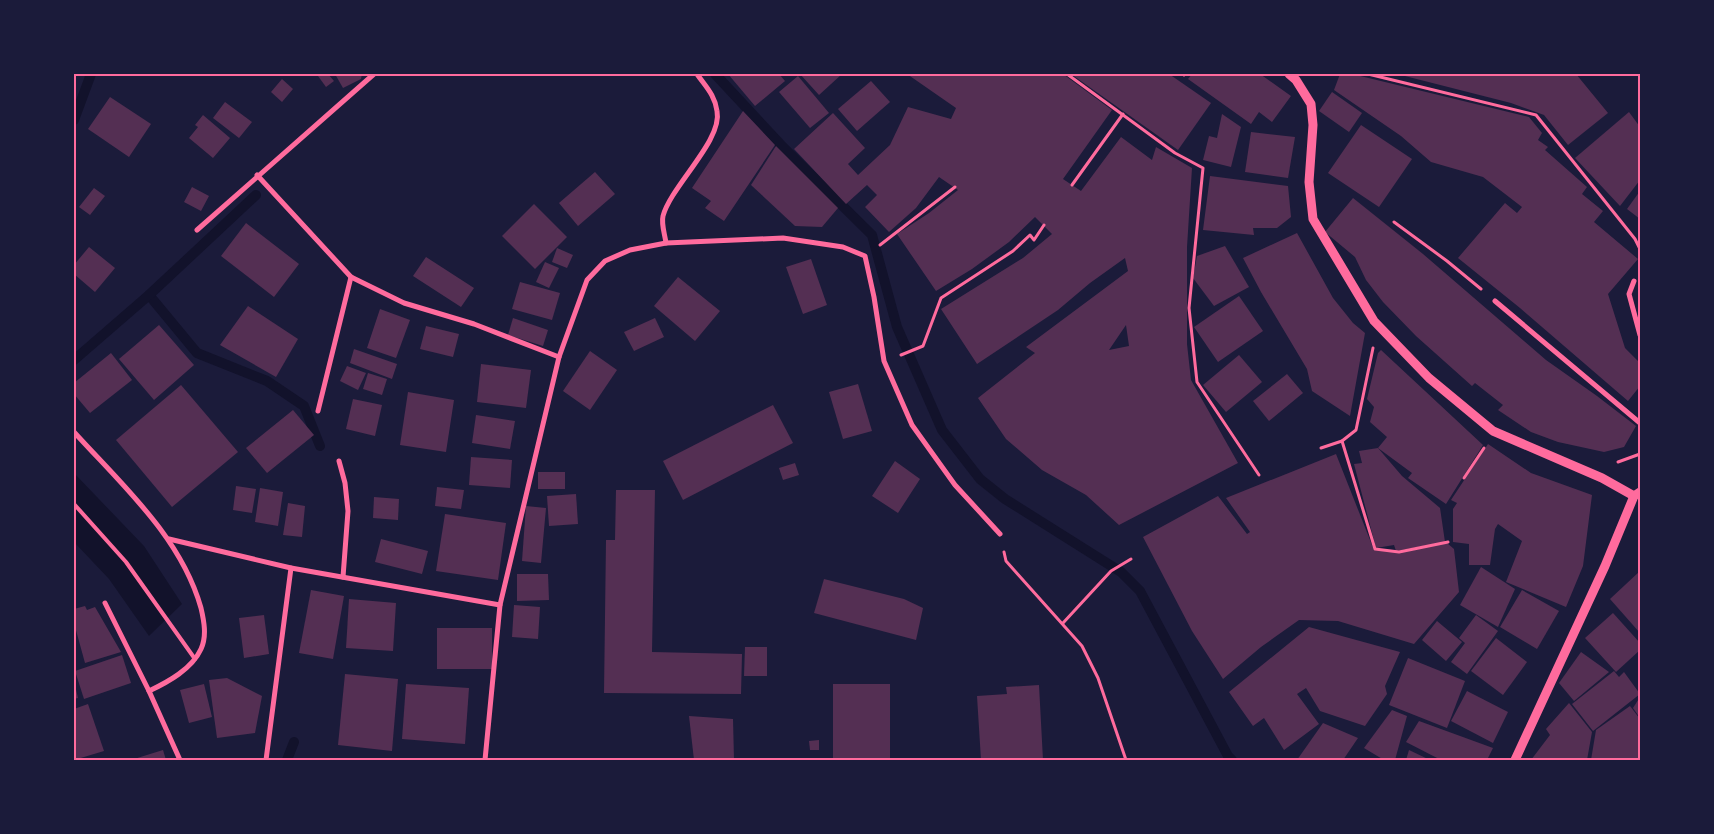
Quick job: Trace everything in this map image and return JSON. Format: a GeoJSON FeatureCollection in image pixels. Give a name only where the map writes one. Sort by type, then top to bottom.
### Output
{"type":"FeatureCollection","features":[{"type":"Feature","properties":{"kind":"street"},"geometry":{"type":"LineString","coordinates":[[197,230],[257,175],[374,74]]}},
{"type":"Feature","properties":{"kind":"street"},"geometry":{"type":"LineString","coordinates":[[666,243],[662,218],[669,202],[715,130],[718,112],[713,96],[697,74]]}},
{"type":"Feature","properties":{"kind":"street"},"geometry":{"type":"LineString","coordinates":[[1289,74],[1296,80],[1311,104],[1313,125],[1309,182],[1313,220],[1374,321],[1429,378],[1493,431],[1637,494],[1515,760]]}},
{"type":"Feature","properties":{"kind":"street"},"geometry":{"type":"LineString","coordinates":[[257,175],[351,277],[404,303],[474,324],[559,357]]}},
{"type":"Feature","properties":{"kind":"street"},"geometry":{"type":"LineString","coordinates":[[485,760],[500,605],[559,357],[587,280],[605,261],[630,250],[666,243],[783,238],[843,247],[865,256],[874,297],[884,361],[912,425],[955,484],[1000,534]]}},
{"type":"Feature","properties":{"kind":"street"},"geometry":{"type":"LineString","coordinates":[[318,411],[351,277]]}},
{"type":"Feature","properties":{"kind":"street"},"geometry":{"type":"LineString","coordinates":[[1634,281],[1629,294],[1640,335]]}},
{"type":"Feature","properties":{"kind":"street"},"geometry":{"type":"LineString","coordinates":[[1495,300],[1640,423]]}},
{"type":"Feature","properties":{"kind":"street"},"geometry":{"type":"LineString","coordinates":[[74,432],[169,539],[185,566],[196,591],[205,628],[202,647],[195,659],[171,680],[149,692]]}},
{"type":"Feature","properties":{"kind":"street"},"geometry":{"type":"LineString","coordinates":[[338,461],[345,483],[348,511],[343,577]]}},
{"type":"Feature","properties":{"kind":"street"},"geometry":{"type":"LineString","coordinates":[[169,539],[291,568],[500,605]]}},
{"type":"Feature","properties":{"kind":"street"},"geometry":{"type":"LineString","coordinates":[[266,760],[291,568]]}},
{"type":"Feature","properties":{"kind":"street"},"geometry":{"type":"LineString","coordinates":[[105,603],[180,760]]}},
{"type":"Feature","properties":{"kind":"lane"},"geometry":{"type":"LineString","coordinates":[[74,504],[126,562],[195,659]]}},
{"type":"Feature","properties":{"kind":"path"},"geometry":{"type":"LineString","coordinates":[[1067,74],[1176,153],[1203,168],[1189,308],[1197,382],[1259,475]]}},
{"type":"Feature","properties":{"kind":"path"},"geometry":{"type":"LineString","coordinates":[[1368,74],[1536,115],[1635,239],[1640,249]]}},
{"type":"Feature","properties":{"kind":"path"},"geometry":{"type":"LineString","coordinates":[[1072,185],[1123,114]]}},
{"type":"Feature","properties":{"kind":"path"},"geometry":{"type":"LineString","coordinates":[[876,248],[955,187]]}},
{"type":"Feature","properties":{"kind":"path"},"geometry":{"type":"LineString","coordinates":[[1394,222],[1447,261],[1495,300]]}},
{"type":"Feature","properties":{"kind":"path"},"geometry":{"type":"LineString","coordinates":[[900,355],[923,346],[941,298],[1013,251],[1030,235],[1034,240],[1044,225]]}},
{"type":"Feature","properties":{"kind":"path"},"geometry":{"type":"LineString","coordinates":[[1321,448],[1342,441],[1356,430],[1373,347]]}},
{"type":"Feature","properties":{"kind":"path"},"geometry":{"type":"LineString","coordinates":[[1342,441],[1375,549],[1399,552],[1448,542]]}},
{"type":"Feature","properties":{"kind":"path"},"geometry":{"type":"LineString","coordinates":[[1464,478],[1488,442]]}},
{"type":"Feature","properties":{"kind":"path"},"geometry":{"type":"LineString","coordinates":[[1616,463],[1640,454]]}},
{"type":"Feature","properties":{"kind":"path"},"geometry":{"type":"LineString","coordinates":[[1063,623],[1111,571],[1131,559]]}},
{"type":"Feature","properties":{"kind":"path"},"geometry":{"type":"LineString","coordinates":[[1006,561],[1082,646],[1098,678],[1126,760]]}},
{"type":"Feature","properties":{"kind":"shaded area"},"geometry":{"type":"Polygon","coordinates":[[[74,473],[144,546],[182,604],[149,636],[109,579],[74,542],[74,473]]]}},
{"type":"Feature","properties":{"kind":"building"},"geometry":{"type":"Polygon","coordinates":[[[328,74],[334,81],[326,87],[318,76],[328,74]]]}},
{"type":"Feature","properties":{"kind":"building"},"geometry":{"type":"Polygon","coordinates":[[[335,74],[362,74],[361,79],[343,88],[335,74]]]}},
{"type":"Feature","properties":{"kind":"building"},"geometry":{"type":"Polygon","coordinates":[[[728,74],[779,74],[785,81],[755,106],[728,74]]]}},
{"type":"Feature","properties":{"kind":"building"},"geometry":{"type":"Polygon","coordinates":[[[800,74],[842,74],[819,95],[800,74]]]}},
{"type":"Feature","properties":{"kind":"building"},"geometry":{"type":"Polygon","coordinates":[[[907,74],[1063,74],[1112,110],[1063,179],[1081,191],[1121,137],[1152,160],[1156,147],[1192,168],[1187,247],[1187,344],[1191,380],[1238,463],[1119,525],[1086,495],[1042,470],[1006,439],[978,398],[1035,353],[1026,347],[1128,271],[1125,258],[1090,283],[1058,310],[977,364],[941,309],[1023,258],[1052,234],[1035,217],[1009,242],[972,269],[936,291],[897,234],[929,213],[958,190],[939,177],[916,208],[889,232],[865,207],[877,195],[867,185],[846,204],[794,149],[833,113],[865,148],[848,164],[858,175],[890,145],[908,107],[951,119],[956,108],[907,74]],[[1126,325],[1109,350],[1129,346],[1126,325]]]}},
{"type":"Feature","properties":{"kind":"building"},"geometry":{"type":"Polygon","coordinates":[[[1071,74],[1169,74],[1211,103],[1178,150],[1071,74]]]}},
{"type":"Feature","properties":{"kind":"building"},"geometry":{"type":"Polygon","coordinates":[[[1192,74],[1260,74],[1291,96],[1272,122],[1259,112],[1251,124],[1188,79],[1192,74]]]}},
{"type":"Feature","properties":{"kind":"building"},"geometry":{"type":"Polygon","coordinates":[[[1340,74],[1352,74],[1529,117],[1542,133],[1538,140],[1548,147],[1545,150],[1587,187],[1582,194],[1603,211],[1594,222],[1638,259],[1608,294],[1625,348],[1640,363],[1640,386],[1628,401],[1520,308],[1458,258],[1505,203],[1517,213],[1522,207],[1483,177],[1431,162],[1401,136],[1334,90],[1340,74]]]}},
{"type":"Feature","properties":{"kind":"building"},"geometry":{"type":"Polygon","coordinates":[[[1397,74],[1576,74],[1608,113],[1568,145],[1544,115],[1511,103],[1397,74]]]}},
{"type":"Feature","properties":{"kind":"building"},"geometry":{"type":"Polygon","coordinates":[[[798,76],[829,113],[810,128],[779,92],[798,76]]]}},
{"type":"Feature","properties":{"kind":"building"},"geometry":{"type":"Polygon","coordinates":[[[282,79],[293,89],[282,102],[271,92],[282,79]]]}},
{"type":"Feature","properties":{"kind":"building"},"geometry":{"type":"Polygon","coordinates":[[[871,81],[890,102],[857,131],[838,109],[871,81]]]}},
{"type":"Feature","properties":{"kind":"building"},"geometry":{"type":"Polygon","coordinates":[[[1332,92],[1362,113],[1349,132],[1319,111],[1332,92]]]}},
{"type":"Feature","properties":{"kind":"building"},"geometry":{"type":"Polygon","coordinates":[[[110,97],[151,124],[129,157],[88,129],[110,97]]]}},
{"type":"Feature","properties":{"kind":"building"},"geometry":{"type":"Polygon","coordinates":[[[225,102],[252,122],[239,138],[213,118],[225,102]]]}},
{"type":"Feature","properties":{"kind":"building"},"geometry":{"type":"Polygon","coordinates":[[[743,111],[775,145],[724,221],[705,208],[711,201],[692,188],[743,111]]]}},
{"type":"Feature","properties":{"kind":"building"},"geometry":{"type":"Polygon","coordinates":[[[1629,112],[1640,127],[1640,180],[1620,206],[1575,158],[1629,112]]]}},
{"type":"Feature","properties":{"kind":"building"},"geometry":{"type":"Polygon","coordinates":[[[1222,114],[1241,127],[1231,167],[1203,160],[1209,136],[1217,138],[1222,114]]]}},
{"type":"Feature","properties":{"kind":"building"},"geometry":{"type":"Polygon","coordinates":[[[203,115],[230,138],[213,158],[189,138],[198,127],[195,125],[203,115]]]}},
{"type":"Feature","properties":{"kind":"building"},"geometry":{"type":"Polygon","coordinates":[[[1361,125],[1412,159],[1379,207],[1328,173],[1361,125]]]}},
{"type":"Feature","properties":{"kind":"building"},"geometry":{"type":"Polygon","coordinates":[[[1251,132],[1295,137],[1288,178],[1245,172],[1251,132]]]}},
{"type":"Feature","properties":{"kind":"building"},"geometry":{"type":"Polygon","coordinates":[[[776,146],[838,208],[822,227],[795,226],[751,185],[776,146]]]}},
{"type":"Feature","properties":{"kind":"building"},"geometry":{"type":"Polygon","coordinates":[[[595,172],[615,194],[578,226],[559,203],[595,172]]]}},
{"type":"Feature","properties":{"kind":"building"},"geometry":{"type":"Polygon","coordinates":[[[1210,176],[1288,186],[1291,217],[1277,228],[1253,228],[1254,235],[1203,230],[1210,176]]]}},
{"type":"Feature","properties":{"kind":"building"},"geometry":{"type":"Polygon","coordinates":[[[192,187],[209,196],[201,211],[184,202],[192,187]]]}},
{"type":"Feature","properties":{"kind":"building"},"geometry":{"type":"Polygon","coordinates":[[[94,188],[105,196],[90,215],[79,207],[94,188]]]}},
{"type":"Feature","properties":{"kind":"building"},"geometry":{"type":"Polygon","coordinates":[[[1640,191],[1640,219],[1627,209],[1640,191]]]}},
{"type":"Feature","properties":{"kind":"building"},"geometry":{"type":"Polygon","coordinates":[[[1353,198],[1423,254],[1546,360],[1636,426],[1624,447],[1604,452],[1558,442],[1531,432],[1498,410],[1503,405],[1475,383],[1472,386],[1416,336],[1383,302],[1366,280],[1355,257],[1325,232],[1353,198]]]}},
{"type":"Feature","properties":{"kind":"building"},"geometry":{"type":"Polygon","coordinates":[[[534,204],[567,237],[535,269],[502,236],[534,204]]]}},
{"type":"Feature","properties":{"kind":"building"},"geometry":{"type":"Polygon","coordinates":[[[246,223],[299,264],[274,297],[221,256],[246,223]]]}},
{"type":"Feature","properties":{"kind":"building"},"geometry":{"type":"Polygon","coordinates":[[[1297,233],[1333,298],[1353,323],[1365,333],[1350,416],[1312,391],[1307,369],[1243,258],[1297,233]]]}},
{"type":"Feature","properties":{"kind":"building"},"geometry":{"type":"Polygon","coordinates":[[[1225,246],[1249,287],[1214,306],[1193,278],[1197,256],[1225,246]]]}},
{"type":"Feature","properties":{"kind":"building"},"geometry":{"type":"Polygon","coordinates":[[[89,247],[115,268],[95,292],[74,274],[74,265],[89,247]]]}},
{"type":"Feature","properties":{"kind":"building"},"geometry":{"type":"Polygon","coordinates":[[[557,248],[573,255],[567,268],[552,262],[557,248]]]}},
{"type":"Feature","properties":{"kind":"building"},"geometry":{"type":"Polygon","coordinates":[[[426,257],[474,288],[461,307],[413,276],[426,257]]]}},
{"type":"Feature","properties":{"kind":"building"},"geometry":{"type":"Polygon","coordinates":[[[811,259],[827,305],[803,314],[786,267],[811,259]]]}},
{"type":"Feature","properties":{"kind":"building"},"geometry":{"type":"Polygon","coordinates":[[[545,262],[559,268],[549,288],[536,282],[545,262]]]}},
{"type":"Feature","properties":{"kind":"building"},"geometry":{"type":"Polygon","coordinates":[[[678,277],[720,311],[695,341],[654,306],[678,277]]]}},
{"type":"Feature","properties":{"kind":"building"},"geometry":{"type":"Polygon","coordinates":[[[520,282],[560,293],[552,320],[512,309],[520,282]]]}},
{"type":"Feature","properties":{"kind":"building"},"geometry":{"type":"Polygon","coordinates":[[[1239,296],[1263,331],[1218,362],[1194,327],[1239,296]]]}},
{"type":"Feature","properties":{"kind":"building"},"geometry":{"type":"Polygon","coordinates":[[[248,306],[298,339],[276,377],[220,345],[248,306]]]}},
{"type":"Feature","properties":{"kind":"building"},"geometry":{"type":"Polygon","coordinates":[[[380,309],[410,320],[396,358],[367,348],[380,309]]]}},
{"type":"Feature","properties":{"kind":"building"},"geometry":{"type":"Polygon","coordinates":[[[513,318],[548,330],[543,346],[508,335],[513,318]]]}},
{"type":"Feature","properties":{"kind":"building"},"geometry":{"type":"Polygon","coordinates":[[[655,318],[664,337],[634,351],[624,332],[655,318]]]}},
{"type":"Feature","properties":{"kind":"building"},"geometry":{"type":"Polygon","coordinates":[[[159,325],[194,365],[154,400],[119,359],[159,325]]]}},
{"type":"Feature","properties":{"kind":"building"},"geometry":{"type":"Polygon","coordinates":[[[426,326],[459,334],[453,357],[420,349],[426,326]]]}},
{"type":"Feature","properties":{"kind":"building"},"geometry":{"type":"Polygon","coordinates":[[[354,349],[397,364],[392,379],[350,363],[354,349]]]}},
{"type":"Feature","properties":{"kind":"building"},"geometry":{"type":"Polygon","coordinates":[[[1381,350],[1483,445],[1446,504],[1408,478],[1412,473],[1378,448],[1387,437],[1370,422],[1374,407],[1367,399],[1378,353],[1381,350]]]}},
{"type":"Feature","properties":{"kind":"building"},"geometry":{"type":"Polygon","coordinates":[[[590,351],[617,370],[590,410],[563,391],[590,351]]]}},
{"type":"Feature","properties":{"kind":"building"},"geometry":{"type":"Polygon","coordinates":[[[111,353],[132,380],[90,413],[74,394],[74,383],[111,353]]]}},
{"type":"Feature","properties":{"kind":"building"},"geometry":{"type":"Polygon","coordinates":[[[1239,355],[1262,382],[1226,412],[1203,385],[1239,355]]]}},
{"type":"Feature","properties":{"kind":"building"},"geometry":{"type":"Polygon","coordinates":[[[481,364],[531,370],[526,408],[477,402],[481,364]]]}},
{"type":"Feature","properties":{"kind":"building"},"geometry":{"type":"Polygon","coordinates":[[[347,366],[366,373],[358,390],[340,381],[347,366]]]}},
{"type":"Feature","properties":{"kind":"building"},"geometry":{"type":"Polygon","coordinates":[[[368,373],[387,379],[382,395],[363,389],[368,373]]]}},
{"type":"Feature","properties":{"kind":"building"},"geometry":{"type":"Polygon","coordinates":[[[1287,374],[1303,393],[1269,421],[1253,401],[1287,374]]]}},
{"type":"Feature","properties":{"kind":"building"},"geometry":{"type":"Polygon","coordinates":[[[858,384],[872,431],[843,439],[829,392],[858,384]]]}},
{"type":"Feature","properties":{"kind":"building"},"geometry":{"type":"Polygon","coordinates":[[[181,385],[238,452],[172,507],[116,440],[181,385]]]}},
{"type":"Feature","properties":{"kind":"building"},"geometry":{"type":"Polygon","coordinates":[[[408,392],[454,400],[446,452],[400,445],[408,392]]]}},
{"type":"Feature","properties":{"kind":"building"},"geometry":{"type":"Polygon","coordinates":[[[353,399],[382,405],[375,436],[346,429],[353,399]]]}},
{"type":"Feature","properties":{"kind":"building"},"geometry":{"type":"Polygon","coordinates":[[[773,405],[793,443],[683,500],[663,461],[773,405]]]}},
{"type":"Feature","properties":{"kind":"building"},"geometry":{"type":"Polygon","coordinates":[[[293,410],[314,435],[267,473],[246,448],[293,410]]]}},
{"type":"Feature","properties":{"kind":"building"},"geometry":{"type":"Polygon","coordinates":[[[476,415],[515,421],[510,449],[472,443],[476,415]]]}},
{"type":"Feature","properties":{"kind":"building"},"geometry":{"type":"Polygon","coordinates":[[[1488,444],[1531,473],[1592,495],[1583,566],[1566,607],[1506,582],[1522,541],[1498,524],[1495,529],[1490,565],[1469,565],[1469,544],[1453,542],[1453,509],[1457,503],[1451,500],[1488,444]]]}},
{"type":"Feature","properties":{"kind":"building"},"geometry":{"type":"Polygon","coordinates":[[[1378,448],[1402,476],[1440,508],[1445,542],[1396,551],[1394,545],[1376,548],[1354,464],[1362,463],[1359,451],[1378,448]]]}},
{"type":"Feature","properties":{"kind":"building"},"geometry":{"type":"Polygon","coordinates":[[[1336,454],[1374,550],[1399,552],[1447,543],[1454,549],[1459,592],[1414,644],[1338,621],[1299,620],[1261,647],[1223,679],[1192,631],[1143,537],[1218,496],[1247,534],[1250,532],[1226,498],[1336,454]]]}},
{"type":"Feature","properties":{"kind":"building"},"geometry":{"type":"Polygon","coordinates":[[[471,457],[512,460],[510,488],[469,485],[471,457]]]}},
{"type":"Feature","properties":{"kind":"building"},"geometry":{"type":"Polygon","coordinates":[[[895,461],[920,479],[898,513],[872,496],[895,461]]]}},
{"type":"Feature","properties":{"kind":"building"},"geometry":{"type":"Polygon","coordinates":[[[795,463],[799,475],[783,480],[779,468],[795,463]]]}},
{"type":"Feature","properties":{"kind":"building"},"geometry":{"type":"Polygon","coordinates":[[[538,472],[565,472],[565,489],[538,489],[538,472]]]}},
{"type":"Feature","properties":{"kind":"building"},"geometry":{"type":"Polygon","coordinates":[[[236,486],[256,489],[252,513],[233,510],[236,486]]]}},
{"type":"Feature","properties":{"kind":"building"},"geometry":{"type":"Polygon","coordinates":[[[437,487],[464,490],[461,509],[435,506],[437,487]]]}},
{"type":"Feature","properties":{"kind":"building"},"geometry":{"type":"Polygon","coordinates":[[[260,488],[283,492],[278,526],[255,522],[260,488]]]}},
{"type":"Feature","properties":{"kind":"building"},"geometry":{"type":"Polygon","coordinates":[[[616,490],[655,490],[652,652],[742,654],[741,694],[604,693],[606,540],[615,540],[616,490]]]}},
{"type":"Feature","properties":{"kind":"building"},"geometry":{"type":"Polygon","coordinates":[[[576,494],[578,524],[549,526],[547,496],[576,494]]]}},
{"type":"Feature","properties":{"kind":"building"},"geometry":{"type":"Polygon","coordinates":[[[374,497],[399,499],[398,520],[373,518],[374,497]]]}},
{"type":"Feature","properties":{"kind":"building"},"geometry":{"type":"Polygon","coordinates":[[[288,503],[305,506],[302,537],[283,535],[288,503]]]}},
{"type":"Feature","properties":{"kind":"building"},"geometry":{"type":"Polygon","coordinates":[[[526,506],[546,508],[541,563],[522,561],[526,506]]]}},
{"type":"Feature","properties":{"kind":"building"},"geometry":{"type":"Polygon","coordinates":[[[445,514],[506,523],[498,580],[436,571],[445,514]]]}},
{"type":"Feature","properties":{"kind":"building"},"geometry":{"type":"Polygon","coordinates":[[[381,539],[428,551],[422,574],[375,562],[381,539]]]}},
{"type":"Feature","properties":{"kind":"building"},"geometry":{"type":"Polygon","coordinates":[[[1481,567],[1515,589],[1498,627],[1460,605],[1481,567]]]}},
{"type":"Feature","properties":{"kind":"building"},"geometry":{"type":"Polygon","coordinates":[[[1640,571],[1640,633],[1610,599],[1640,571]]]}},
{"type":"Feature","properties":{"kind":"building"},"geometry":{"type":"Polygon","coordinates":[[[517,574],[548,574],[549,600],[517,601],[517,574]]]}},
{"type":"Feature","properties":{"kind":"building"},"geometry":{"type":"Polygon","coordinates":[[[824,579],[904,599],[923,608],[916,640],[814,613],[824,579]]]}},
{"type":"Feature","properties":{"kind":"building"},"geometry":{"type":"Polygon","coordinates":[[[311,590],[344,596],[333,659],[299,653],[311,590]]]}},
{"type":"Feature","properties":{"kind":"building"},"geometry":{"type":"Polygon","coordinates":[[[1522,590],[1559,611],[1537,649],[1500,627],[1522,590]]]}},
{"type":"Feature","properties":{"kind":"building"},"geometry":{"type":"Polygon","coordinates":[[[349,599],[396,603],[393,651],[346,648],[349,599]]]}},
{"type":"Feature","properties":{"kind":"building"},"geometry":{"type":"Polygon","coordinates":[[[514,605],[540,607],[538,639],[512,637],[514,605]]]}},
{"type":"Feature","properties":{"kind":"building"},"geometry":{"type":"Polygon","coordinates":[[[85,606],[87,610],[95,607],[121,652],[85,663],[74,623],[74,609],[85,606]]]}},
{"type":"Feature","properties":{"kind":"building"},"geometry":{"type":"Polygon","coordinates":[[[1613,613],[1640,643],[1640,650],[1616,672],[1585,638],[1613,613]]]}},
{"type":"Feature","properties":{"kind":"building"},"geometry":{"type":"Polygon","coordinates":[[[264,615],[269,654],[244,658],[239,618],[264,615]]]}},
{"type":"Feature","properties":{"kind":"building"},"geometry":{"type":"Polygon","coordinates":[[[1476,615],[1498,631],[1467,674],[1451,662],[1465,643],[1459,638],[1476,615]]]}},
{"type":"Feature","properties":{"kind":"building"},"geometry":{"type":"Polygon","coordinates":[[[1437,621],[1462,642],[1446,661],[1422,640],[1437,621]]]}},
{"type":"Feature","properties":{"kind":"building"},"geometry":{"type":"Polygon","coordinates":[[[1309,627],[1400,652],[1385,686],[1387,694],[1365,726],[1320,711],[1306,688],[1297,694],[1319,724],[1284,750],[1264,718],[1253,726],[1229,692],[1309,627]]]}},
{"type":"Feature","properties":{"kind":"building"},"geometry":{"type":"Polygon","coordinates":[[[437,628],[492,628],[492,669],[437,669],[437,628]]]}},
{"type":"Feature","properties":{"kind":"building"},"geometry":{"type":"Polygon","coordinates":[[[1496,638],[1527,662],[1503,695],[1471,671],[1496,638]]]}},
{"type":"Feature","properties":{"kind":"building"},"geometry":{"type":"Polygon","coordinates":[[[745,647],[767,647],[767,676],[744,676],[745,647]]]}},
{"type":"Feature","properties":{"kind":"building"},"geometry":{"type":"Polygon","coordinates":[[[1581,652],[1609,672],[1574,701],[1559,683],[1581,652]]]}},
{"type":"Feature","properties":{"kind":"building"},"geometry":{"type":"Polygon","coordinates":[[[122,655],[131,683],[84,699],[75,671],[122,655]]]}},
{"type":"Feature","properties":{"kind":"building"},"geometry":{"type":"Polygon","coordinates":[[[1408,658],[1465,681],[1447,728],[1389,705],[1408,658]]]}},
{"type":"Feature","properties":{"kind":"building"},"geometry":{"type":"Polygon","coordinates":[[[1614,671],[1619,677],[1624,672],[1640,694],[1593,731],[1572,704],[1614,671]]]}},
{"type":"Feature","properties":{"kind":"building"},"geometry":{"type":"Polygon","coordinates":[[[345,674],[398,679],[392,751],[338,745],[345,674]]]}},
{"type":"Feature","properties":{"kind":"building"},"geometry":{"type":"Polygon","coordinates":[[[227,678],[262,696],[255,733],[217,738],[209,680],[227,678]]]}},
{"type":"Feature","properties":{"kind":"building"},"geometry":{"type":"Polygon","coordinates":[[[74,681],[78,698],[74,699],[74,681]]]}},
{"type":"Feature","properties":{"kind":"building"},"geometry":{"type":"Polygon","coordinates":[[[204,684],[212,717],[189,723],[180,690],[204,684]]]}},
{"type":"Feature","properties":{"kind":"building"},"geometry":{"type":"Polygon","coordinates":[[[406,684],[469,688],[465,744],[402,739],[406,684]]]}},
{"type":"Feature","properties":{"kind":"building"},"geometry":{"type":"Polygon","coordinates":[[[833,684],[890,684],[890,760],[833,760],[833,684]]]}},
{"type":"Feature","properties":{"kind":"building"},"geometry":{"type":"Polygon","coordinates":[[[1039,685],[1043,760],[981,760],[977,696],[1007,694],[1006,687],[1039,685]]]}},
{"type":"Feature","properties":{"kind":"building"},"geometry":{"type":"Polygon","coordinates":[[[1467,691],[1508,712],[1493,743],[1451,721],[1467,691]]]}},
{"type":"Feature","properties":{"kind":"building"},"geometry":{"type":"Polygon","coordinates":[[[1640,697],[1640,718],[1633,708],[1640,697]]]}},
{"type":"Feature","properties":{"kind":"building"},"geometry":{"type":"Polygon","coordinates":[[[1569,703],[1592,732],[1587,760],[1531,760],[1550,735],[1546,729],[1569,703]]]}},
{"type":"Feature","properties":{"kind":"building"},"geometry":{"type":"Polygon","coordinates":[[[88,704],[104,751],[74,760],[74,709],[88,704]]]}},
{"type":"Feature","properties":{"kind":"building"},"geometry":{"type":"Polygon","coordinates":[[[1630,706],[1640,719],[1640,760],[1591,760],[1596,730],[1630,706]]]}},
{"type":"Feature","properties":{"kind":"building"},"geometry":{"type":"Polygon","coordinates":[[[1392,710],[1407,716],[1395,760],[1384,760],[1364,748],[1392,710]]]}},
{"type":"Feature","properties":{"kind":"building"},"geometry":{"type":"Polygon","coordinates":[[[689,716],[733,719],[734,760],[694,760],[689,716]]]}},
{"type":"Feature","properties":{"kind":"building"},"geometry":{"type":"Polygon","coordinates":[[[1419,721],[1493,748],[1487,760],[1441,760],[1406,742],[1419,721]]]}},
{"type":"Feature","properties":{"kind":"building"},"geometry":{"type":"Polygon","coordinates":[[[1323,723],[1358,738],[1343,760],[1297,760],[1323,723]]]}},
{"type":"Feature","properties":{"kind":"building"},"geometry":{"type":"Polygon","coordinates":[[[819,740],[819,750],[810,750],[809,741],[819,740]]]}},
{"type":"Feature","properties":{"kind":"building"},"geometry":{"type":"Polygon","coordinates":[[[163,750],[166,760],[134,760],[134,759],[163,750]]]}},
{"type":"Feature","properties":{"kind":"building"},"geometry":{"type":"Polygon","coordinates":[[[1409,750],[1430,760],[1406,760],[1409,750]]]}},
{"type":"Feature","properties":{"kind":"waterway"},"geometry":{"type":"LineString","coordinates":[[74,120],[91,74]]}},
{"type":"Feature","properties":{"kind":"waterway"},"geometry":{"type":"LineString","coordinates":[[715,74],[781,145],[872,235],[897,327],[942,430],[980,479],[1005,499],[1121,572],[1140,591],[1228,756],[1232,760]]}},
{"type":"Feature","properties":{"kind":"waterway"},"geometry":{"type":"LineString","coordinates":[[74,360],[149,295],[256,195]]}},
{"type":"Feature","properties":{"kind":"waterway"},"geometry":{"type":"LineString","coordinates":[[149,295],[197,353],[267,381],[304,406],[320,446]]}},
{"type":"Feature","properties":{"kind":"waterway"},"geometry":{"type":"LineString","coordinates":[[287,760],[294,742]]}}]}
